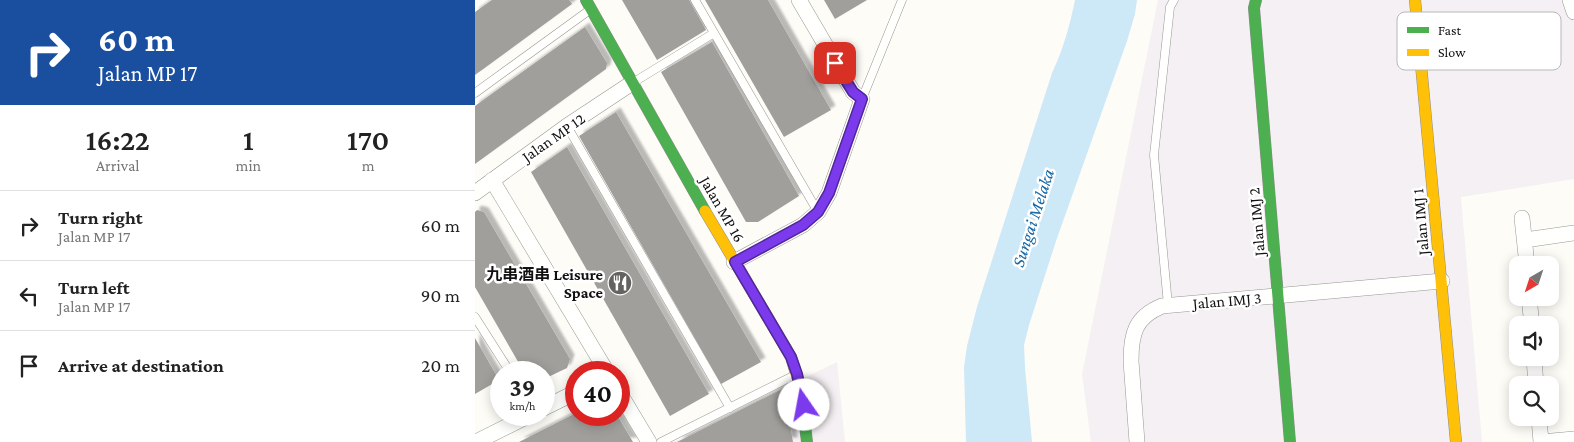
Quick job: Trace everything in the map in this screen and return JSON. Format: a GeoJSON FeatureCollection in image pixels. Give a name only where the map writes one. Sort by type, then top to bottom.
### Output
{"type":"FeatureCollection","features":[{"type":"Feature","properties":{"kind":"street"},"geometry":{"type":"LineString","coordinates":[[735,262],[803,225],[818,212],[829,193],[862,99],[853,92],[799,0]]}},
{"type":"Feature","properties":{"kind":"street","name":"Jalan IMJ 2"},"geometry":{"type":"LineString","coordinates":[[1256,0],[1254,8],[1290,442]]}},
{"type":"Feature","properties":{"kind":"street"},"geometry":{"type":"LineString","coordinates":[[1570,0],[1574,12]]}},
{"type":"Feature","properties":{"kind":"street","name":"Jalan MP 16"},"geometry":{"type":"LineString","coordinates":[[588,5],[791,357],[804,405],[807,442]]}},
{"type":"Feature","properties":{"kind":"street","name":"Jalan IMJ 1"},"geometry":{"type":"LineString","coordinates":[[1421,70],[1456,442]]}},
{"type":"Feature","properties":{"kind":"street","name":"Jalan MP 12"},"geometry":{"type":"LineString","coordinates":[[475,193],[567,126],[632,83]]}},
{"type":"Feature","properties":{"kind":"street"},"geometry":{"type":"LineString","coordinates":[[492,180],[600,361]]}},
{"type":"Feature","properties":{"kind":"street"},"geometry":{"type":"LineString","coordinates":[[1522,218],[1526,256]]}},
{"type":"Feature","properties":{"kind":"street"},"geometry":{"type":"LineString","coordinates":[[1525,240],[1574,233]]}},
{"type":"Feature","properties":{"kind":"street","name":"Jalan IMJ 3"},"geometry":{"type":"LineString","coordinates":[[1137,442],[1131,361],[1133,333],[1139,322],[1149,311],[1168,305],[1441,281]]}},
{"type":"Feature","properties":{"kind":"street"},"geometry":{"type":"LineString","coordinates":[[630,410],[649,442]]}},
{"type":"Feature","properties":{"kind":"street"},"geometry":{"type":"LineString","coordinates":[[476,442],[508,426]]}},
{"type":"Feature","properties":{"kind":"street"},"geometry":{"type":"LineString","coordinates":[[1540,426],[1541,442],[1574,439]]}},
{"type":"Feature","properties":{"kind":"lane"},"geometry":{"type":"LineString","coordinates":[[695,0],[818,212]]}},
{"type":"Feature","properties":{"kind":"lane"},"geometry":{"type":"LineString","coordinates":[[862,99],[901,0]]}},
{"type":"Feature","properties":{"kind":"lane"},"geometry":{"type":"LineString","coordinates":[[1168,305],[1153,155],[1171,6],[1174,0]]}},
{"type":"Feature","properties":{"kind":"lane"},"geometry":{"type":"LineString","coordinates":[[475,93],[588,5]]}},
{"type":"Feature","properties":{"kind":"lane"},"geometry":{"type":"LineString","coordinates":[[632,83],[714,33]]}},
{"type":"Feature","properties":{"kind":"lane"},"geometry":{"type":"LineString","coordinates":[[567,126],[730,408]]}},
{"type":"Feature","properties":{"kind":"lane"},"geometry":{"type":"LineString","coordinates":[[476,320],[503,361]]}},
{"type":"Feature","properties":{"kind":"lane"},"geometry":{"type":"LineString","coordinates":[[661,442],[797,374]]}},
{"type":"Feature","properties":{"kind":"shaded area"},"geometry":{"type":"Polygon","coordinates":[[[1158,0],[1574,0],[1574,179],[1461,197],[1482,442],[1091,442],[1082,374],[1158,0]]]}},
{"type":"Feature","properties":{"kind":"shaded area"},"geometry":{"type":"Polygon","coordinates":[[[837,362],[845,442],[673,442],[837,362]]]}},
{"type":"Feature","properties":{"kind":"water","name":"Sungai Melaka"},"geometry":{"type":"Polygon","coordinates":[[[1075,0],[1137,0],[1127,41],[1056,241],[1024,345],[1032,442],[966,442],[964,367],[967,346],[977,307],[1052,73],[1066,37],[1075,0]]]}},
{"type":"Feature","properties":{"kind":"building"},"geometry":{"type":"Polygon","coordinates":[[[492,0],[569,0],[572,4],[475,75],[475,12],[492,0]]]}},
{"type":"Feature","properties":{"kind":"building"},"geometry":{"type":"Polygon","coordinates":[[[622,0],[689,0],[706,30],[657,60],[622,0]]]}},
{"type":"Feature","properties":{"kind":"building"},"geometry":{"type":"Polygon","coordinates":[[[705,0],[768,0],[831,110],[784,137],[705,0]]]}},
{"type":"Feature","properties":{"kind":"building"},"geometry":{"type":"Polygon","coordinates":[[[824,0],[867,0],[835,19],[824,0]]]}},
{"type":"Feature","properties":{"kind":"building"},"geometry":{"type":"Polygon","coordinates":[[[585,27],[607,63],[606,69],[475,164],[475,106],[585,27]]]}},
{"type":"Feature","properties":{"kind":"building"},"geometry":{"type":"Polygon","coordinates":[[[712,42],[799,196],[758,222],[746,222],[661,72],[712,42]]]}},
{"type":"Feature","properties":{"kind":"building"},"geometry":{"type":"Polygon","coordinates":[[[616,112],[761,362],[721,384],[579,136],[616,112]]]}},
{"type":"Feature","properties":{"kind":"building","name":"九串酒串 Leisure Space"},"geometry":{"type":"Polygon","coordinates":[[[567,147],[709,394],[670,416],[531,172],[567,147]]]}},
{"type":"Feature","properties":{"kind":"building"},"geometry":{"type":"Polygon","coordinates":[[[477,210],[484,212],[570,359],[569,361],[565,361],[565,369],[555,374],[555,361],[518,361],[475,287],[475,212],[477,210]]]}},
{"type":"Feature","properties":{"kind":"building"},"geometry":{"type":"Polygon","coordinates":[[[475,338],[490,364],[490,385],[475,394],[475,338]]]}},
{"type":"Feature","properties":{"kind":"building"},"geometry":{"type":"Polygon","coordinates":[[[784,388],[793,442],[677,442],[697,432],[784,388]]]}},
{"type":"Feature","properties":{"kind":"building"},"geometry":{"type":"Polygon","coordinates":[[[565,419],[565,426],[624,426],[633,442],[519,442],[550,426],[555,426],[555,424],[565,419]]]}},
{"type":"Feature","properties":{"kind":"traffic: fast"},"geometry":{"type":"LineString","coordinates":[[586,0],[705,211]]}},
{"type":"Feature","properties":{"kind":"traffic: fast"},"geometry":{"type":"LineString","coordinates":[[1256,0],[1254,8],[1290,442]]}},
{"type":"Feature","properties":{"kind":"traffic: fast"},"geometry":{"type":"LineString","coordinates":[[797,377],[807,442]]}},
{"type":"Feature","properties":{"kind":"traffic: slow"},"geometry":{"type":"LineString","coordinates":[[1415,0],[1416,12]]}},
{"type":"Feature","properties":{"kind":"traffic: slow"},"geometry":{"type":"LineString","coordinates":[[1421,70],[1456,442]]}},
{"type":"Feature","properties":{"kind":"traffic: slow"},"geometry":{"type":"LineString","coordinates":[[705,211],[791,357],[797,377]]}},
{"type":"Feature","properties":{"kind":"place","name":"九串酒串 Leisure Space"},"geometry":{"type":"Point","coordinates":[620,283]}},
{"type":"Feature","properties":{"kind":"route"},"geometry":{"type":"LineString","coordinates":[[804,405],[791,357],[735,262],[803,225],[818,212],[829,193],[862,99],[853,92],[835,63]]}}]}
